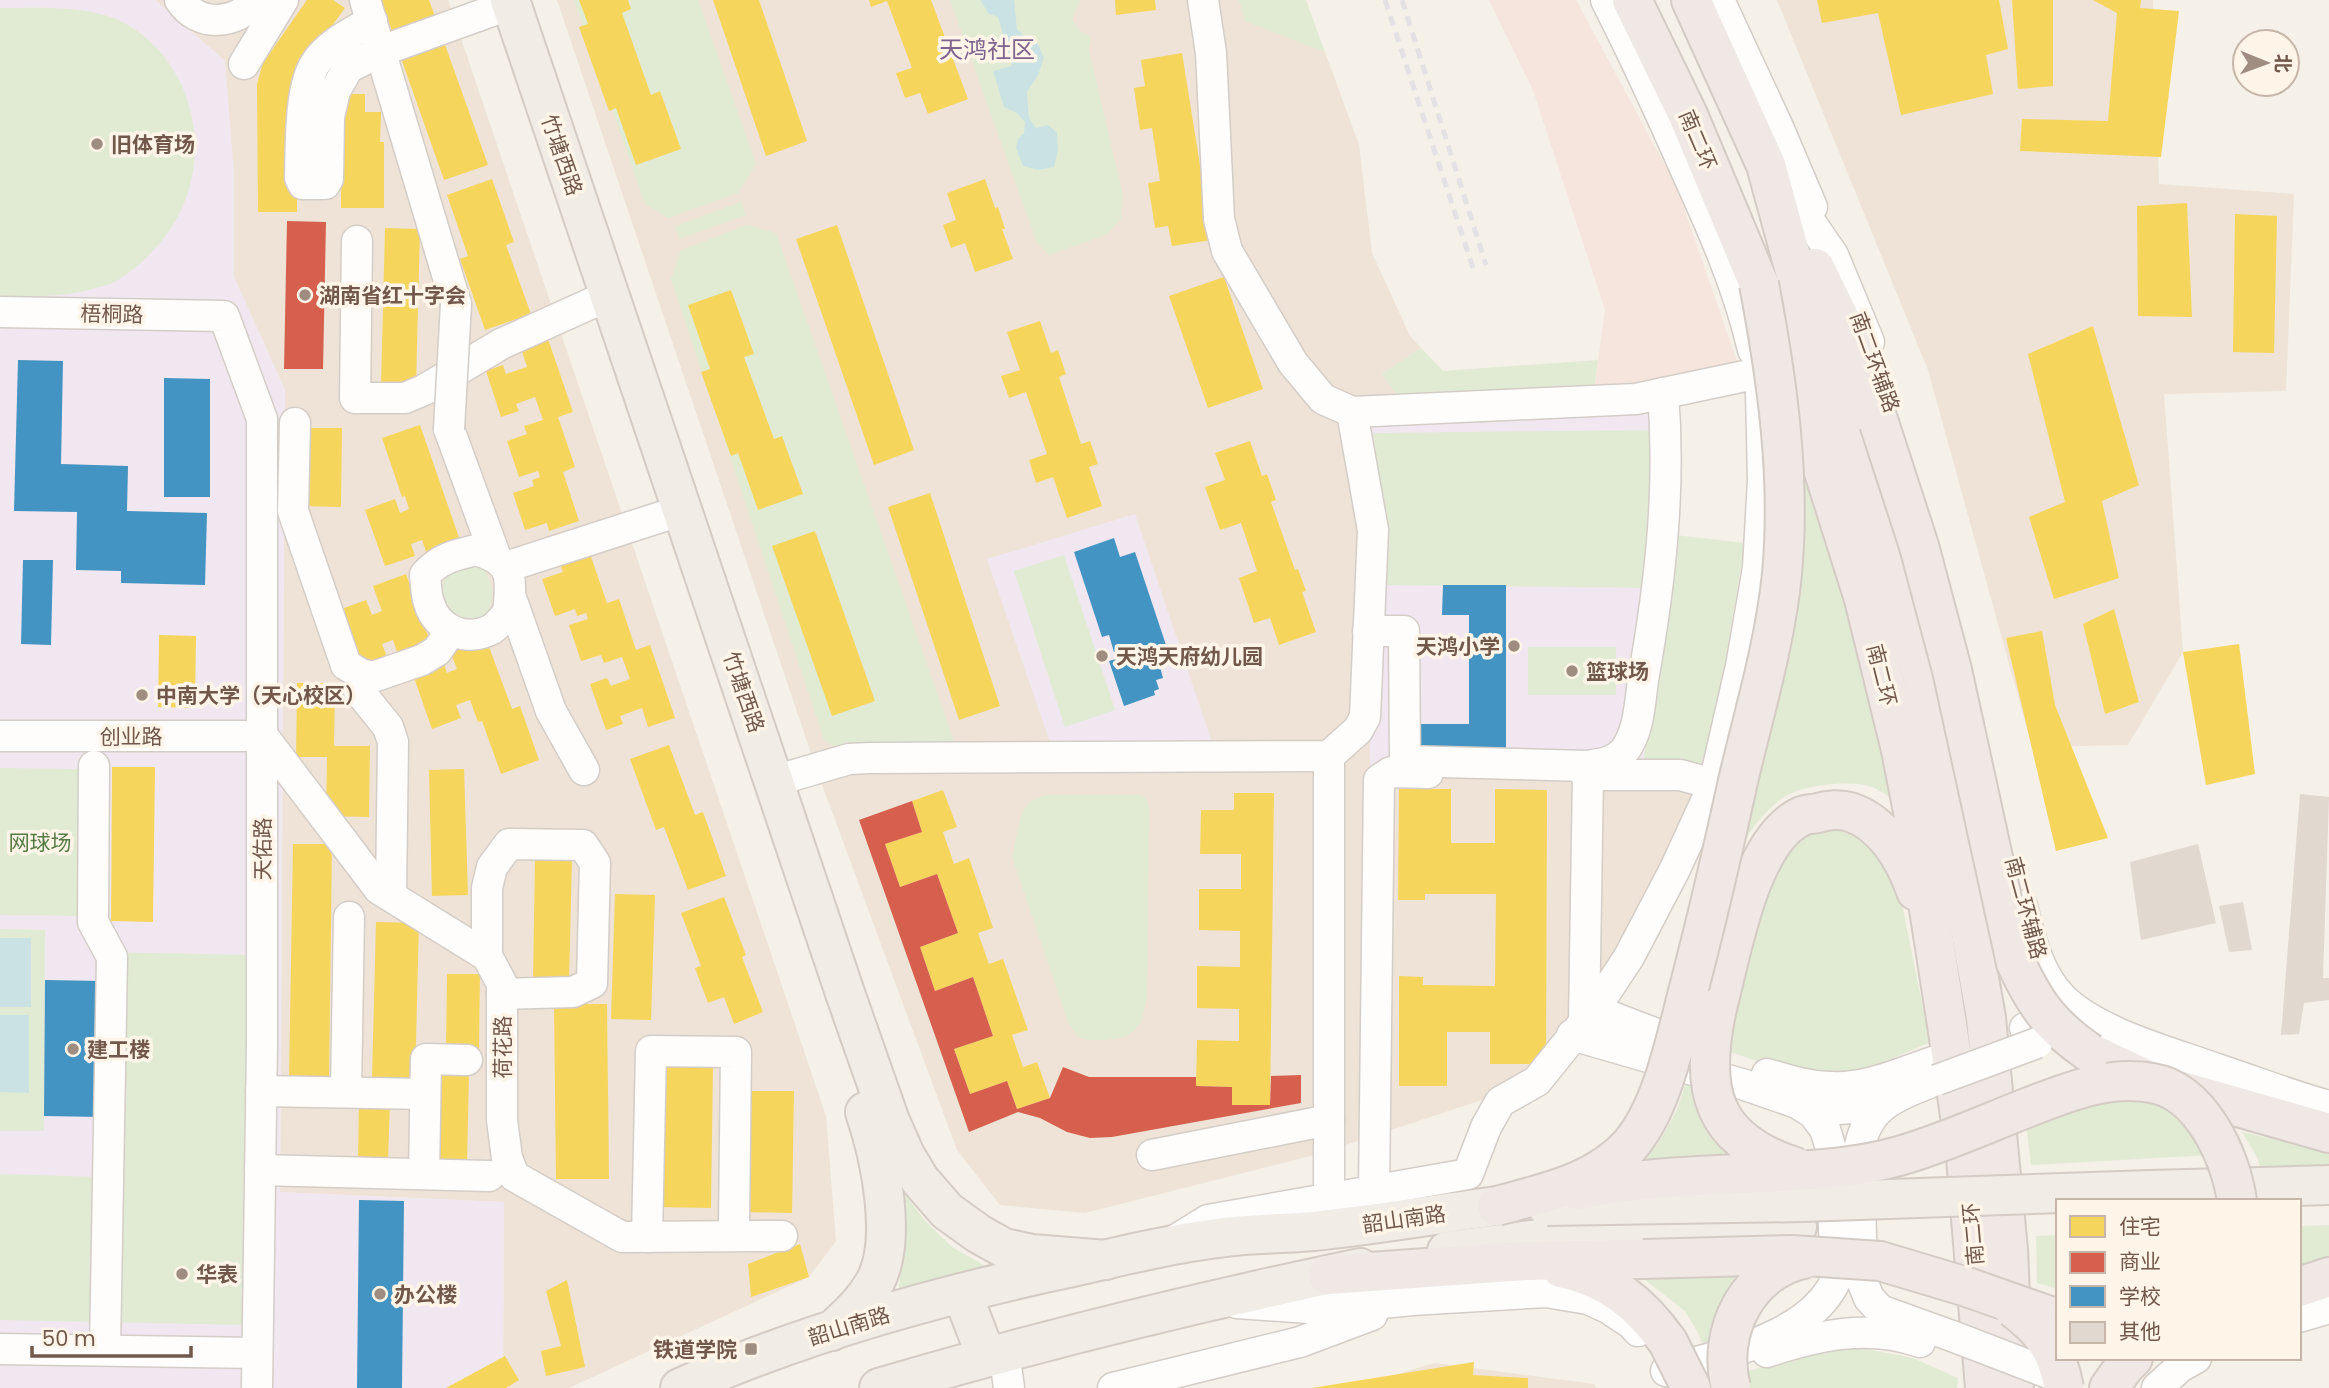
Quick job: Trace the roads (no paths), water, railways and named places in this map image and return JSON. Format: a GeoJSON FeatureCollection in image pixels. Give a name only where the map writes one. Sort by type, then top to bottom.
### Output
{"type":"FeatureCollection","features":[{"type":"Feature","properties":{"kind":"highway","name":"南二环"},"geometry":{"type":"LineString","coordinates":[[1698,1],[1766,165],[1799,286],[1885,542],[1922,676],[1952,824],[1986,1018],[2008,1250],[2014,1388]]}},
{"type":"Feature","properties":{"kind":"highway","name":"南二环"},"geometry":{"type":"LineString","coordinates":[[1633,8],[1688,115],[1786,352],[1864,599],[1901,750],[1935,946],[1966,1158],[1970,1327],[1985,1388]]}},
{"type":"Feature","properties":{"kind":"highway"},"geometry":{"type":"LineString","coordinates":[[1766,165],[1851,342],[1919,546],[1952,670],[2016,964],[2031,995],[2049,1020],[2068,1038],[2090,1053],[2181,1096],[2201,1115],[2220,1143],[2231,1170],[2237,1199]]}},
{"type":"Feature","properties":{"kind":"highway"},"geometry":{"type":"LineString","coordinates":[[1497,1206],[1578,1182],[1603,1169],[1628,1146],[1646,1124],[1675,1042],[1766,665],[1782,575],[1782,446],[1769,338],[1759,284]]}},
{"type":"Feature","properties":{"kind":"highway"},"geometry":{"type":"LineString","coordinates":[[1935,946],[1912,880],[1900,855],[1881,831],[1865,817],[1845,810],[1823,811],[1802,816],[1782,831],[1765,852],[1750,885],[1710,1039],[1709,1069],[1713,1094],[1726,1124],[1752,1148],[1780,1162],[1832,1157],[1864,1164],[1899,1156],[2062,1094],[2095,1084],[2123,1081],[2154,1083],[2329,1133]]}},
{"type":"Feature","properties":{"kind":"highway"},"geometry":{"type":"LineString","coordinates":[[1497,1206],[1604,1184],[1832,1157]]}},
{"type":"Feature","properties":{"kind":"highway"},"geometry":{"type":"LineString","coordinates":[[1328,1275],[1525,1261],[1752,1255],[1841,1272],[1880,1261],[1918,1271],[1970,1327],[1979,1388]]}},
{"type":"Feature","properties":{"kind":"highway"},"geometry":{"type":"LineString","coordinates":[[1731,1388],[1726,1356],[1731,1328],[1740,1304],[1757,1286],[1780,1268],[1802,1259],[1841,1272]]}},
{"type":"Feature","properties":{"kind":"highway"},"geometry":{"type":"LineString","coordinates":[[1525,1261],[1568,1269],[1600,1280],[1630,1298],[1651,1319],[1673,1374]]}},
{"type":"Feature","properties":{"kind":"highway"},"geometry":{"type":"LineString","coordinates":[[2301,1286],[2329,1277]]}},
{"type":"Feature","properties":{"kind":"highway"},"geometry":{"type":"LineString","coordinates":[[1970,1327],[2056,1319]]}},
{"type":"Feature","properties":{"kind":"highway"},"geometry":{"type":"LineString","coordinates":[[1970,1327],[2030,1321],[2046,1338],[2056,1357]]}},
{"type":"Feature","properties":{"kind":"highway"},"geometry":{"type":"LineString","coordinates":[[2054,1383],[2057,1360]]}},
{"type":"Feature","properties":{"kind":"highway"},"geometry":{"type":"LineString","coordinates":[[2109,1388],[2131,1360]]}},
{"type":"Feature","properties":{"kind":"main road","name":"竹塘西路"},"geometry":{"type":"LineString","coordinates":[[496,4],[592,303],[867,1118],[880,1169],[885,1206],[885,1246],[877,1279],[860,1306],[832,1331]]}},
{"type":"Feature","properties":{"kind":"main road","name":"竹塘西路"},"geometry":{"type":"LineString","coordinates":[[496,4],[774,781],[890,1121],[905,1156],[920,1180],[947,1211],[1004,1248],[1032,1254],[1106,1260]]}},
{"type":"Feature","properties":{"kind":"main road","name":"韶山南路"},"geometry":{"type":"LineString","coordinates":[[680,1388],[736,1363],[832,1331],[962,1293],[1322,1214],[1497,1206],[1790,1202],[2329,1185]]}},
{"type":"Feature","properties":{"kind":"main road"},"geometry":{"type":"LineString","coordinates":[[2301,1208],[2329,1208]]}},
{"type":"Feature","properties":{"kind":"main road","name":"韶山南路"},"geometry":{"type":"LineString","coordinates":[[879,1388],[1000,1365],[1207,1301],[1455,1249],[1553,1237],[2056,1218]]}},
{"type":"Feature","properties":{"kind":"main road"},"geometry":{"type":"LineString","coordinates":[[962,1293],[1000,1365]]}},
{"type":"Feature","properties":{"kind":"street"},"geometry":{"type":"LineString","coordinates":[[180,0],[186,9],[212,21],[230,19],[248,11],[256,0]]}},
{"type":"Feature","properties":{"kind":"street"},"geometry":{"type":"LineString","coordinates":[[244,64],[283,0]]}},
{"type":"Feature","properties":{"kind":"street"},"geometry":{"type":"LineString","coordinates":[[1203,0],[1211,53],[1219,219],[1227,251],[1293,363],[1324,399],[1352,412],[1636,399],[1759,376]]}},
{"type":"Feature","properties":{"kind":"street"},"geometry":{"type":"LineString","coordinates":[[1606,0],[1715,235],[1744,310],[1759,376]]}},
{"type":"Feature","properties":{"kind":"street","name":"南二环辅路"},"geometry":{"type":"LineString","coordinates":[[1698,1],[1778,127],[1884,380],[1956,621],[2031,943],[2049,981],[2061,998],[2084,1015]]}},
{"type":"Feature","properties":{"kind":"street"},"geometry":{"type":"LineString","coordinates":[[496,4],[381,51],[348,68],[335,91],[329,117],[328,179],[325,184],[303,184],[300,178],[304,97],[314,64],[369,10],[381,51],[456,304],[449,429],[504,572],[551,711],[584,770]]}},
{"type":"Feature","properties":{"kind":"street","name":"南二环辅路"},"geometry":{"type":"LineString","coordinates":[[1766,165],[1833,255]]}},
{"type":"Feature","properties":{"kind":"street"},"geometry":{"type":"LineString","coordinates":[[357,241],[355,398],[405,398],[424,390],[502,344],[592,303]]}},
{"type":"Feature","properties":{"kind":"street"},"geometry":{"type":"LineString","coordinates":[[1329,756],[1329,1120],[1322,1214],[1374,1190],[1468,1174],[1486,1126],[1500,1102],[1537,1080],[1583,1022],[1635,946],[1675,869],[1714,784],[1741,666],[1758,568],[1763,480],[1759,284]]}},
{"type":"Feature","properties":{"kind":"street","name":"梧桐路"},"geometry":{"type":"LineString","coordinates":[[0,312],[224,316]]}},
{"type":"Feature","properties":{"kind":"street","name":"天佑路"},"geometry":{"type":"LineString","coordinates":[[224,316],[262,419],[261,1091],[257,1388]]}},
{"type":"Feature","properties":{"kind":"street"},"geometry":{"type":"LineString","coordinates":[[1368,631],[1404,631],[1405,761],[1586,766],[1607,764],[1624,752],[1635,728],[1657,599],[1665,517],[1663,393]]}},
{"type":"Feature","properties":{"kind":"street"},"geometry":{"type":"LineString","coordinates":[[774,781],[849,759],[870,758],[1329,756],[1358,730],[1365,717],[1373,530],[1352,412]]}},
{"type":"Feature","properties":{"kind":"street"},"geometry":{"type":"LineString","coordinates":[[295,423],[293,511],[346,665],[361,674],[373,677],[430,656],[437,651],[450,632]]}},
{"type":"Feature","properties":{"kind":"street"},"geometry":{"type":"LineString","coordinates":[[504,572],[664,516]]}},
{"type":"Feature","properties":{"kind":"street"},"geometry":{"type":"LineString","coordinates":[[476,550],[504,572],[508,613],[492,629],[472,635],[450,632],[434,618],[428,601],[425,575],[436,563],[476,550]]}},
{"type":"Feature","properties":{"kind":"street"},"geometry":{"type":"LineString","coordinates":[[359,691],[388,727],[393,742],[391,896]]}},
{"type":"Feature","properties":{"kind":"street","name":"创业路"},"geometry":{"type":"LineString","coordinates":[[0,736],[262,736]]}},
{"type":"Feature","properties":{"kind":"street"},"geometry":{"type":"LineString","coordinates":[[262,736],[379,889],[487,956]]}},
{"type":"Feature","properties":{"kind":"street"},"geometry":{"type":"LineString","coordinates":[[94,766],[93,922],[112,957],[105,1350]]}},
{"type":"Feature","properties":{"kind":"street"},"geometry":{"type":"LineString","coordinates":[[1374,1190],[1379,780],[1391,772],[1680,775],[1714,784]]}},
{"type":"Feature","properties":{"kind":"street"},"geometry":{"type":"LineString","coordinates":[[1583,1022],[1588,775]]}},
{"type":"Feature","properties":{"kind":"street"},"geometry":{"type":"LineString","coordinates":[[487,956],[487,888],[492,867],[509,844],[583,845],[595,863],[592,983],[573,992],[502,994]]}},
{"type":"Feature","properties":{"kind":"street"},"geometry":{"type":"LineString","coordinates":[[346,1092],[349,917]]}},
{"type":"Feature","properties":{"kind":"street","name":"荷花路"},"geometry":{"type":"LineString","coordinates":[[487,956],[502,984],[502,1120],[507,1158],[514,1176],[622,1237],[782,1236]]}},
{"type":"Feature","properties":{"kind":"street"},"geometry":{"type":"LineString","coordinates":[[1583,1022],[1808,1085],[1844,1098],[1937,1070],[2084,1015],[2179,1055],[2329,1106]]}},
{"type":"Feature","properties":{"kind":"street"},"geometry":{"type":"LineString","coordinates":[[1583,1022],[1797,1103],[1813,1114],[1825,1129],[1832,1157],[1841,1272],[1850,1322]]}},
{"type":"Feature","properties":{"kind":"street"},"geometry":{"type":"LineString","coordinates":[[647,1237],[651,1051],[736,1052],[734,1226]]}},
{"type":"Feature","properties":{"kind":"street"},"geometry":{"type":"LineString","coordinates":[[424,1174],[425,1059],[467,1060]]}},
{"type":"Feature","properties":{"kind":"street"},"geometry":{"type":"LineString","coordinates":[[1832,1157],[1861,1136],[1868,1121],[1880,1107],[1937,1070]]}},
{"type":"Feature","properties":{"kind":"street"},"geometry":{"type":"LineString","coordinates":[[261,1091],[425,1094]]}},
{"type":"Feature","properties":{"kind":"street"},"geometry":{"type":"LineString","coordinates":[[1797,1103],[1894,1096]]}},
{"type":"Feature","properties":{"kind":"street"},"geometry":{"type":"LineString","coordinates":[[1832,1157],[1844,1098]]}},
{"type":"Feature","properties":{"kind":"street"},"geometry":{"type":"LineString","coordinates":[[1152,1155],[1329,1120]]}},
{"type":"Feature","properties":{"kind":"street"},"geometry":{"type":"LineString","coordinates":[[260,1170],[489,1176]]}},
{"type":"Feature","properties":{"kind":"street"},"geometry":{"type":"LineString","coordinates":[[1841,1272],[1881,1310],[1900,1318]]}},
{"type":"Feature","properties":{"kind":"street"},"geometry":{"type":"LineString","coordinates":[[1794,1324],[1815,1310],[1829,1295],[1841,1272]]}},
{"type":"Feature","properties":{"kind":"street"},"geometry":{"type":"LineString","coordinates":[[1207,1301],[1322,1309],[1412,1300],[1546,1292],[1588,1299],[1608,1308],[1632,1324],[1673,1374]]}},
{"type":"Feature","properties":{"kind":"street"},"geometry":{"type":"LineString","coordinates":[[1113,1388],[1300,1342],[1412,1300]]}},
{"type":"Feature","properties":{"kind":"street"},"geometry":{"type":"LineString","coordinates":[[2301,1316],[2329,1308]]}},
{"type":"Feature","properties":{"kind":"street"},"geometry":{"type":"LineString","coordinates":[[1673,1374],[1757,1342],[1814,1316],[1850,1322],[1917,1340],[1970,1327]]}},
{"type":"Feature","properties":{"kind":"street"},"geometry":{"type":"LineString","coordinates":[[1673,1374],[1791,1344],[1850,1322],[1900,1318],[1970,1327],[2054,1383],[2091,1388]]}},
{"type":"Feature","properties":{"kind":"street"},"geometry":{"type":"LineString","coordinates":[[0,1349],[256,1353]]}},
{"type":"Feature","properties":{"kind":"street"},"geometry":{"type":"LineString","coordinates":[[2157,1388],[2180,1367],[2192,1360]]}},
{"type":"Feature","properties":{"kind":"water"},"geometry":{"type":"Polygon","coordinates":[[[980,0],[1014,0],[1017,29],[1038,44],[1044,58],[1038,75],[1027,92],[1029,118],[1036,128],[1048,125],[1057,133],[1058,149],[1054,167],[1038,170],[1023,166],[1016,148],[1018,139],[1024,133],[1025,122],[1017,113],[1004,107],[993,71],[1012,66],[998,17],[989,14],[980,0]]]}},
{"type":"Feature","properties":{"kind":"water"},"geometry":{"type":"Polygon","coordinates":[[[0,938],[31,938],[31,1007],[0,1007],[0,938]]]}},
{"type":"Feature","properties":{"kind":"water"},"geometry":{"type":"Polygon","coordinates":[[[0,1015],[29,1015],[29,1093],[0,1092],[0,1015]]]}},
{"type":"Feature","properties":{"kind":"railway"},"geometry":{"type":"LineString","coordinates":[[1385,0],[1473,268]]}},
{"type":"Feature","properties":{"kind":"railway"},"geometry":{"type":"LineString","coordinates":[[1402,0],[1486,265]]}},
{"type":"Feature","properties":{"kind":"place","name":"旧体育场"},"geometry":{"type":"Point","coordinates":[97,144]}},
{"type":"Feature","properties":{"kind":"place","name":"湖南省红十字会"},"geometry":{"type":"Point","coordinates":[305,295]}},
{"type":"Feature","properties":{"kind":"place","name":"天鸿小学"},"geometry":{"type":"Point","coordinates":[1514,646]}},
{"type":"Feature","properties":{"kind":"place","name":"天鸿天府幼儿园"},"geometry":{"type":"Point","coordinates":[1102,656]}},
{"type":"Feature","properties":{"kind":"place","name":"篮球场"},"geometry":{"type":"Point","coordinates":[1572,671]}},
{"type":"Feature","properties":{"kind":"place","name":"中南大学（天心校区）"},"geometry":{"type":"Point","coordinates":[142,695]}},
{"type":"Feature","properties":{"kind":"place","name":"建工楼"},"geometry":{"type":"Point","coordinates":[73,1049]}},
{"type":"Feature","properties":{"kind":"place","name":"华表"},"geometry":{"type":"Point","coordinates":[182,1274]}},
{"type":"Feature","properties":{"kind":"place","name":"办公楼"},"geometry":{"type":"Point","coordinates":[380,1294]}},
{"type":"Feature","properties":{"kind":"place","name":"铁道学院"},"geometry":{"type":"Point","coordinates":[751,1349]}},
{"type":"Feature","properties":{"kind":"district","name":"天鸿社区"},"geometry":{"type":"Point","coordinates":[987,49]}},
{"type":"Feature","properties":{"kind":"park label","name":"网球场"},"geometry":{"type":"Point","coordinates":[40,842]}}]}
